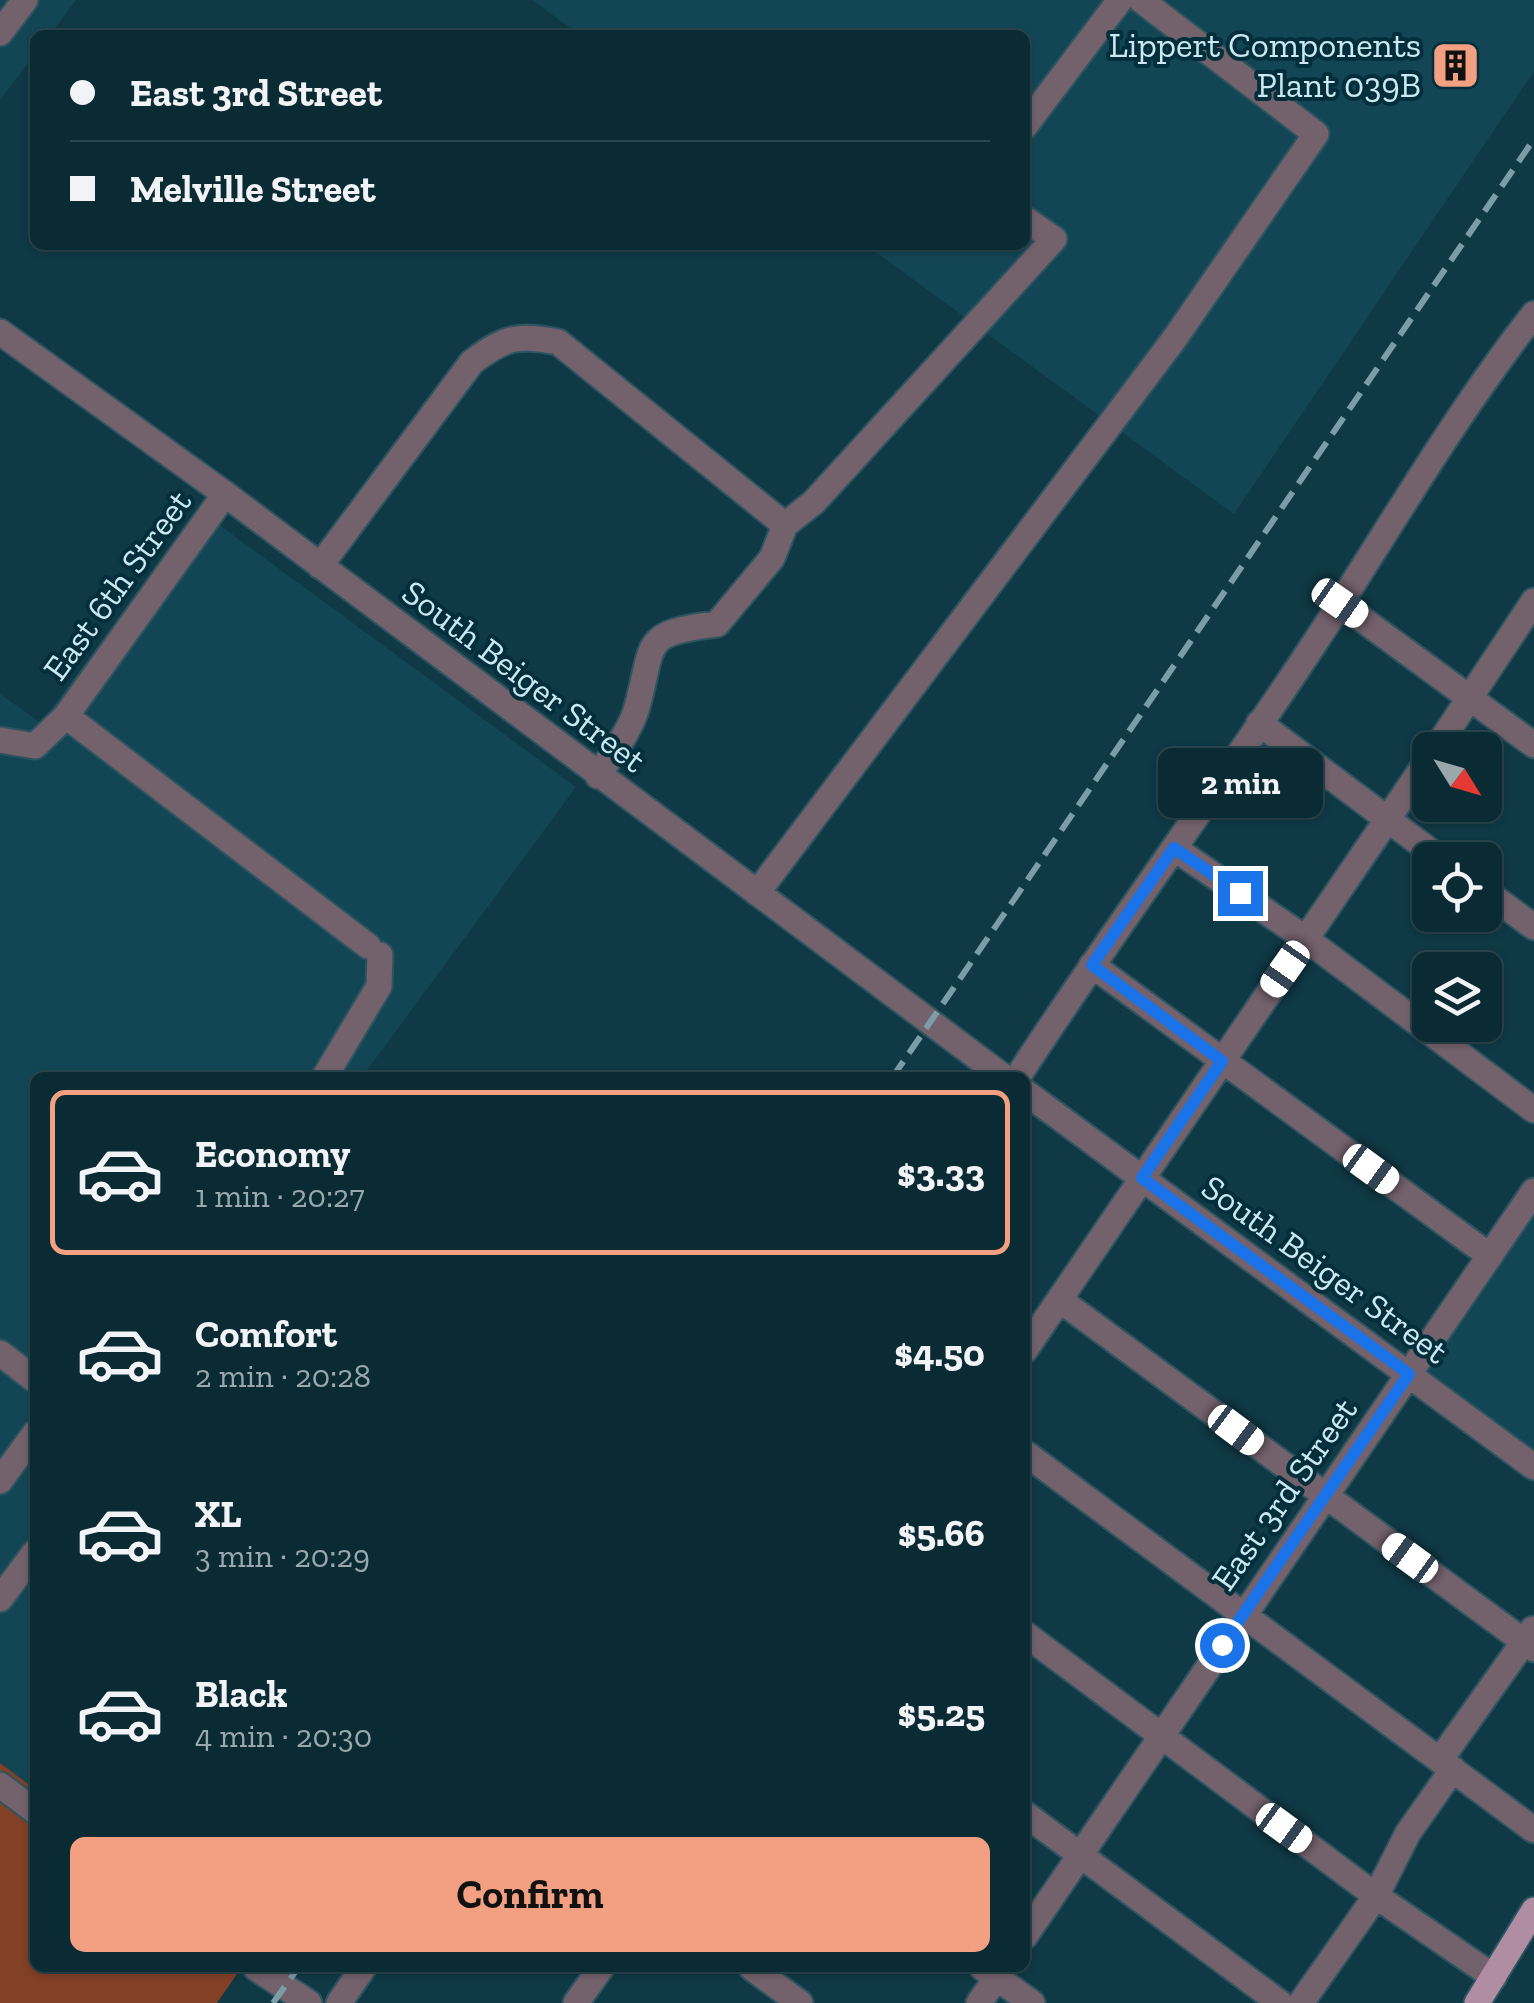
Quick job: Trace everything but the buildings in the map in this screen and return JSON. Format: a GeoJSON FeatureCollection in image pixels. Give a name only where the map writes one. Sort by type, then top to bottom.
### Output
{"type":"FeatureCollection","features":[{"type":"Feature","properties":{"kind":"main road"},"geometry":{"type":"LineString","coordinates":[[1478,2003],[1534,1910]]}},
{"type":"Feature","properties":{"kind":"street"},"geometry":{"type":"LineString","coordinates":[[0,33],[24,0]]}},
{"type":"Feature","properties":{"kind":"street"},"geometry":{"type":"LineString","coordinates":[[1030,119],[1120,0]]}},
{"type":"Feature","properties":{"kind":"street"},"geometry":{"type":"LineString","coordinates":[[756,894],[1175,338],[1316,134],[1141,0]]}},
{"type":"Feature","properties":{"kind":"street"},"geometry":{"type":"LineString","coordinates":[[598,776],[637,710],[652,646],[673,629],[716,624],[772,558],[786,525],[814,502],[1054,240],[1030,223]]}},
{"type":"Feature","properties":{"kind":"street"},"geometry":{"type":"LineString","coordinates":[[1021,1072],[1340,603],[1446,433],[1534,314]]}},
{"type":"Feature","properties":{"kind":"street","name":"South Beiger Street"},"geometry":{"type":"LineString","coordinates":[[0,332],[226,494],[996,1072]]}},
{"type":"Feature","properties":{"kind":"street"},"geometry":{"type":"LineString","coordinates":[[320,566],[472,362],[496,344],[525,336],[558,342],[786,525]]}},
{"type":"Feature","properties":{"kind":"street","name":"East 6th Street"},"geometry":{"type":"LineString","coordinates":[[35,746],[66,716],[226,494]]}},
{"type":"Feature","properties":{"kind":"street"},"geometry":{"type":"LineString","coordinates":[[1446,732],[1534,600]]}},
{"type":"Feature","properties":{"kind":"street"},"geometry":{"type":"LineString","coordinates":[[1340,603],[1534,745]]}},
{"type":"Feature","properties":{"kind":"street"},"geometry":{"type":"LineString","coordinates":[[66,716],[374,950],[379,986],[328,1072]]}},
{"type":"Feature","properties":{"kind":"street"},"geometry":{"type":"LineString","coordinates":[[0,720],[35,746]]}},
{"type":"Feature","properties":{"kind":"street"},"geometry":{"type":"LineString","coordinates":[[1259,723],[1417,842]]}},
{"type":"Feature","properties":{"kind":"street"},"geometry":{"type":"LineString","coordinates":[[0,740],[35,746]]}},
{"type":"Feature","properties":{"kind":"street"},"geometry":{"type":"LineString","coordinates":[[1030,1343],[1412,783]]}},
{"type":"Feature","properties":{"kind":"street"},"geometry":{"type":"LineString","coordinates":[[1174,848],[1306,939],[1534,1110]]}},
{"type":"Feature","properties":{"kind":"street"},"geometry":{"type":"LineString","coordinates":[[1502,903],[1534,927]]}},
{"type":"Feature","properties":{"kind":"street"},"geometry":{"type":"LineString","coordinates":[[1092,965],[1490,1256]]}},
{"type":"Feature","properties":{"kind":"street","name":"South Beiger Street"},"geometry":{"type":"LineString","coordinates":[[1030,1096],[1534,1467]]}},
{"type":"Feature","properties":{"kind":"street","name":"East 3rd Street"},"geometry":{"type":"LineString","coordinates":[[1030,1929],[1534,1191]]}},
{"type":"Feature","properties":{"kind":"street"},"geometry":{"type":"LineString","coordinates":[[1060,1300],[1325,1496],[1531,1639],[1446,1765],[1376,1896],[1301,2003]]}},
{"type":"Feature","properties":{"kind":"street"},"geometry":{"type":"LineString","coordinates":[[0,1354],[30,1376]]}},
{"type":"Feature","properties":{"kind":"street"},"geometry":{"type":"LineString","coordinates":[[0,1481],[30,1440]]}},
{"type":"Feature","properties":{"kind":"street"},"geometry":{"type":"LineString","coordinates":[[1030,1457],[1534,1830]]}},
{"type":"Feature","properties":{"kind":"street"},"geometry":{"type":"LineString","coordinates":[[0,1600],[30,1559]]}},
{"type":"Feature","properties":{"kind":"street"},"geometry":{"type":"LineString","coordinates":[[1030,1638],[1376,1896],[1494,1977]]}},
{"type":"Feature","properties":{"kind":"street"},"geometry":{"type":"LineString","coordinates":[[0,1786],[30,1807]]}},
{"type":"Feature","properties":{"kind":"street"},"geometry":{"type":"LineString","coordinates":[[1030,1818],[1280,2003]]}},
{"type":"Feature","properties":{"kind":"street"},"geometry":{"type":"LineString","coordinates":[[262,1972],[309,2003]]}},
{"type":"Feature","properties":{"kind":"street"},"geometry":{"type":"LineString","coordinates":[[339,2003],[360,1972]]}},
{"type":"Feature","properties":{"kind":"street"},"geometry":{"type":"LineString","coordinates":[[576,2003],[597,1972]]}},
{"type":"Feature","properties":{"kind":"street"},"geometry":{"type":"LineString","coordinates":[[757,1972],[800,2003]]}},
{"type":"Feature","properties":{"kind":"street"},"geometry":{"type":"LineString","coordinates":[[979,2003],[994,1972]]}},
{"type":"Feature","properties":{"kind":"street"},"geometry":{"type":"LineString","coordinates":[[995,1972],[1032,2003]]}},
{"type":"Feature","properties":{"kind":"shaded area"},"geometry":{"type":"Polygon","coordinates":[[[0,0],[76,0],[54,30],[30,30],[30,61],[0,100],[0,0]]]}},
{"type":"Feature","properties":{"kind":"shaded area"},"geometry":{"type":"Polygon","coordinates":[[[532,0],[1534,0],[1534,71],[1234,514],[873,250],[1030,250],[1030,30],[573,30],[532,0]]]}},
{"type":"Feature","properties":{"kind":"shaded area"},"geometry":{"type":"Polygon","coordinates":[[[199,510],[576,787],[366,1072],[30,1072],[30,1785],[0,1763],[0,694],[41,723],[199,510]]]}},
{"type":"Feature","properties":{"kind":"shaded area"},"geometry":{"type":"Polygon","coordinates":[[[1534,1191],[1534,1467],[1409,1373],[1534,1191]]]}},
{"type":"Feature","properties":{"kind":"shaded area"},"geometry":{"type":"Polygon","coordinates":[[[0,1763],[30,1785],[30,1972],[238,1972],[217,2003],[0,2003],[0,1763]]]}},
{"type":"Feature","properties":{"kind":"railway"},"geometry":{"type":"LineString","coordinates":[[896,1072],[1534,139]]}},
{"type":"Feature","properties":{"kind":"railway"},"geometry":{"type":"LineString","coordinates":[[273,2003],[295,1972]]}},
{"type":"Feature","properties":{"kind":"place","name":"Lippert Components Plant 039B"},"geometry":{"type":"Point","coordinates":[1456,65]}},
{"type":"Feature","properties":{"kind":"route"},"geometry":{"type":"LineString","coordinates":[[1222,1645],[1409,1374],[1142,1178],[1222,1061],[1092,965],[1174,848],[1240,893]]}}]}
